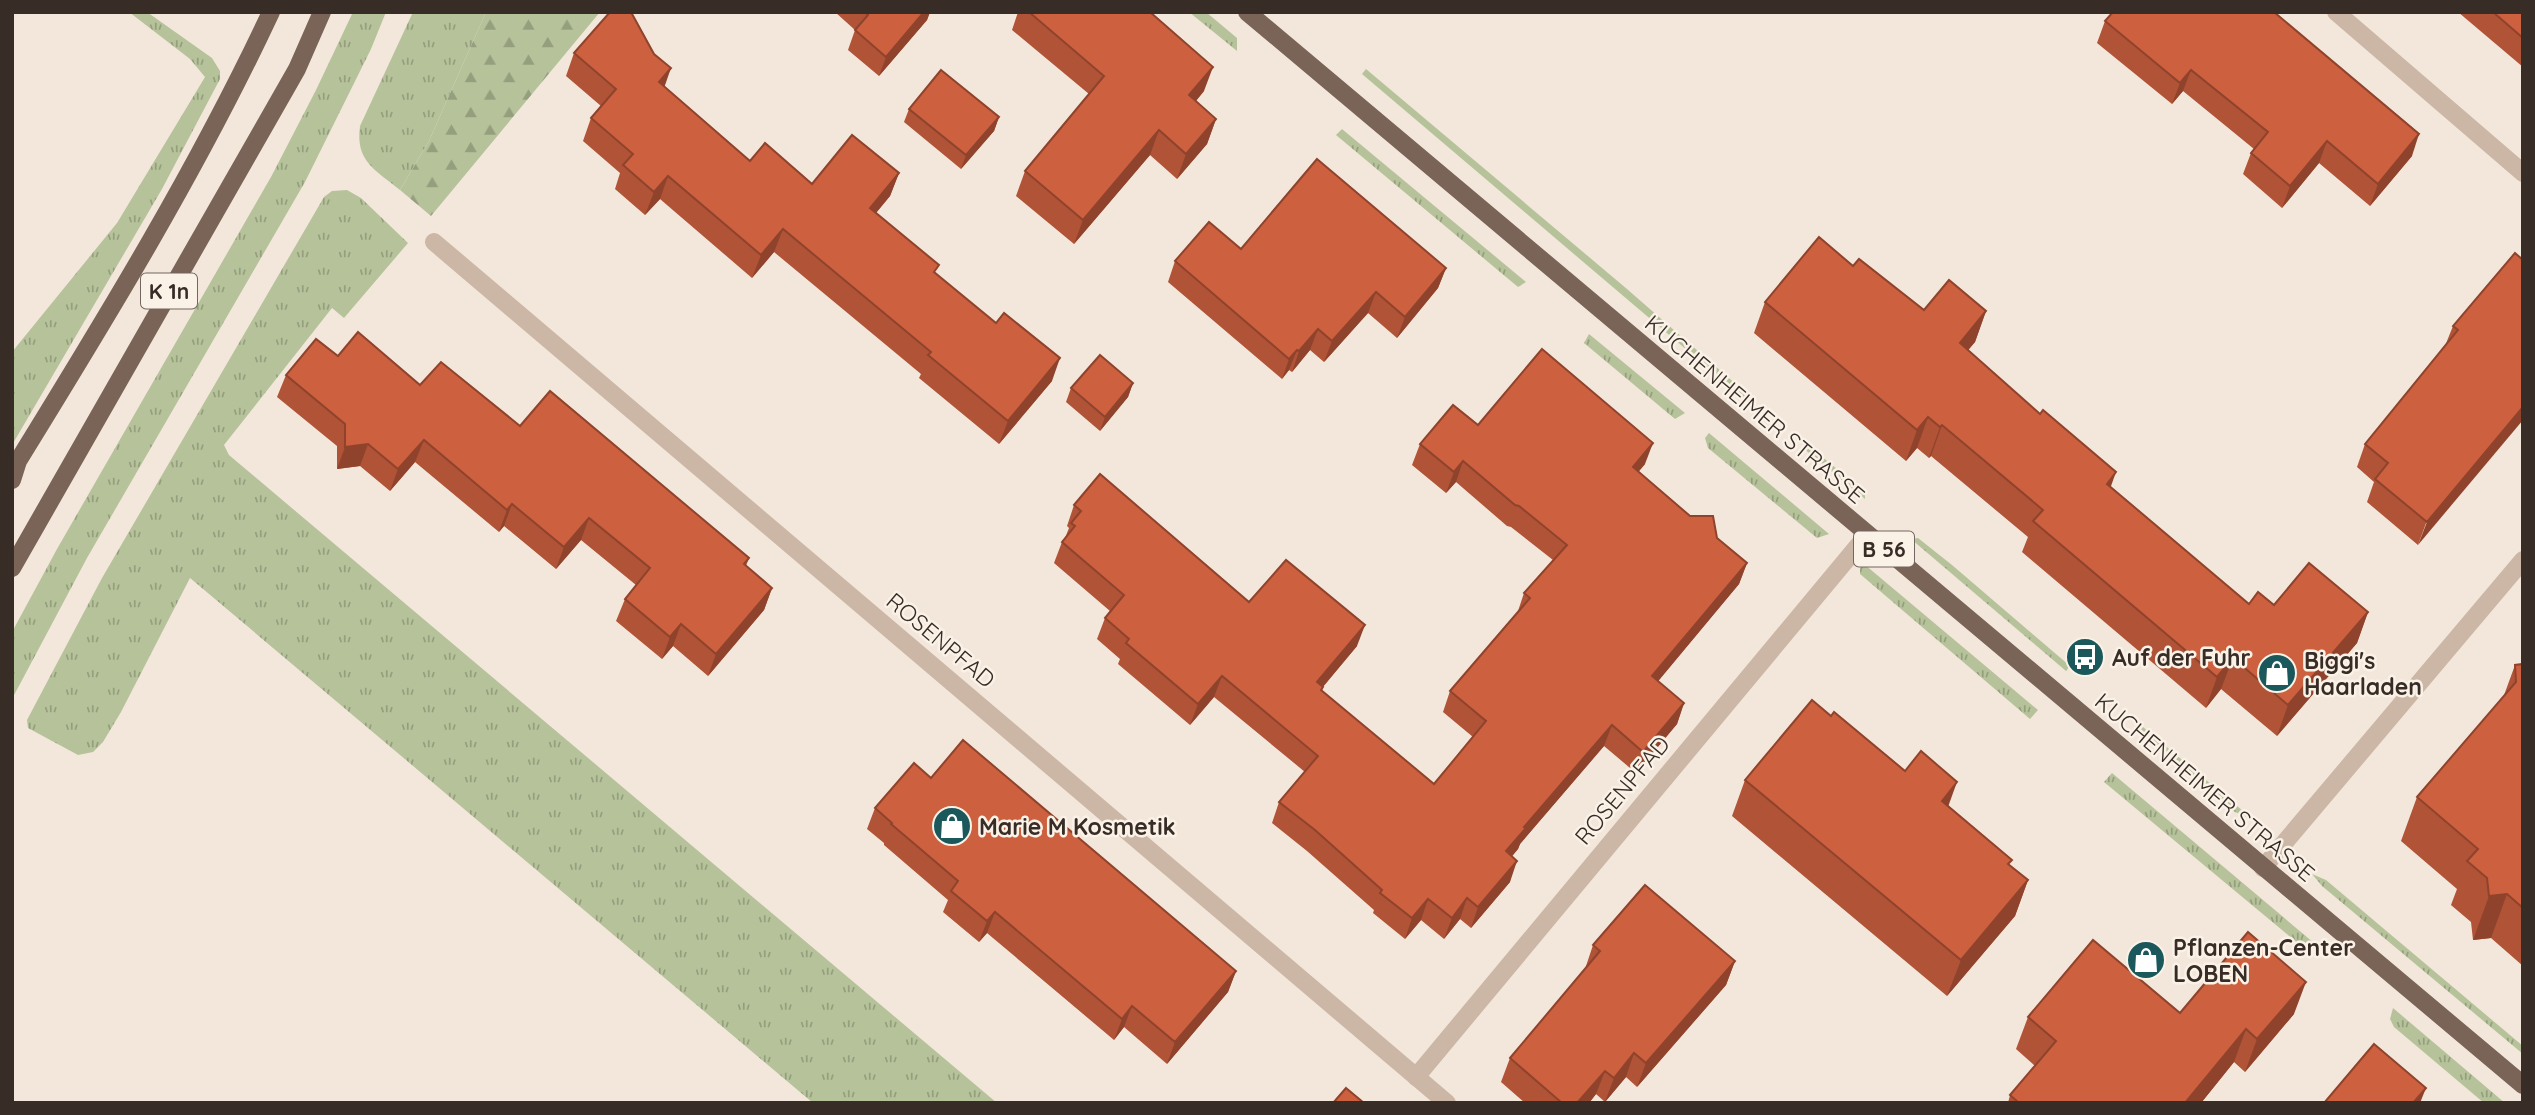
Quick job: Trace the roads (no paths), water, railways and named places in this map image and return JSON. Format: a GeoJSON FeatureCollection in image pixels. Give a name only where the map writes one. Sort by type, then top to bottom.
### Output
{"type":"FeatureCollection","features":[{"type":"Feature","properties":{"kind":"main road","name":"K 1n"},"geometry":{"type":"LineString","coordinates":[[12,480],[18,461],[85,352],[192,167],[243,73],[271,12]]}},
{"type":"Feature","properties":{"kind":"main road","name":"K 1n"},"geometry":{"type":"LineString","coordinates":[[12,568],[297,68],[321,12]]}},
{"type":"Feature","properties":{"kind":"main road","name":"KUCHENHEIMER STRASSE"},"geometry":{"type":"LineString","coordinates":[[1247,12],[2523,1085]]}},
{"type":"Feature","properties":{"kind":"street"},"geometry":{"type":"LineString","coordinates":[[2336,12],[2523,173]]}},
{"type":"Feature","properties":{"kind":"street","name":"ROSENPFAD"},"geometry":{"type":"LineString","coordinates":[[434,242],[1447,1103]]}},
{"type":"Feature","properties":{"kind":"street","name":"ROSENPFAD"},"geometry":{"type":"LineString","coordinates":[[1416,1077],[1867,535]]}},
{"type":"Feature","properties":{"kind":"street"},"geometry":{"type":"LineString","coordinates":[[2263,869],[2523,559]]}},
{"type":"Feature","properties":{"kind":"place","name":"Auf der Fuhr"},"geometry":{"type":"Point","coordinates":[2085,657]}},
{"type":"Feature","properties":{"kind":"place","name":"Biggi's Haarladen"},"geometry":{"type":"Point","coordinates":[2277,673]}},
{"type":"Feature","properties":{"kind":"place","name":"Marie M Kosmetik"},"geometry":{"type":"Point","coordinates":[952,826]}},
{"type":"Feature","properties":{"kind":"place","name":"Pflanzen-Center LOBEN"},"geometry":{"type":"Point","coordinates":[2146,960]}}]}
